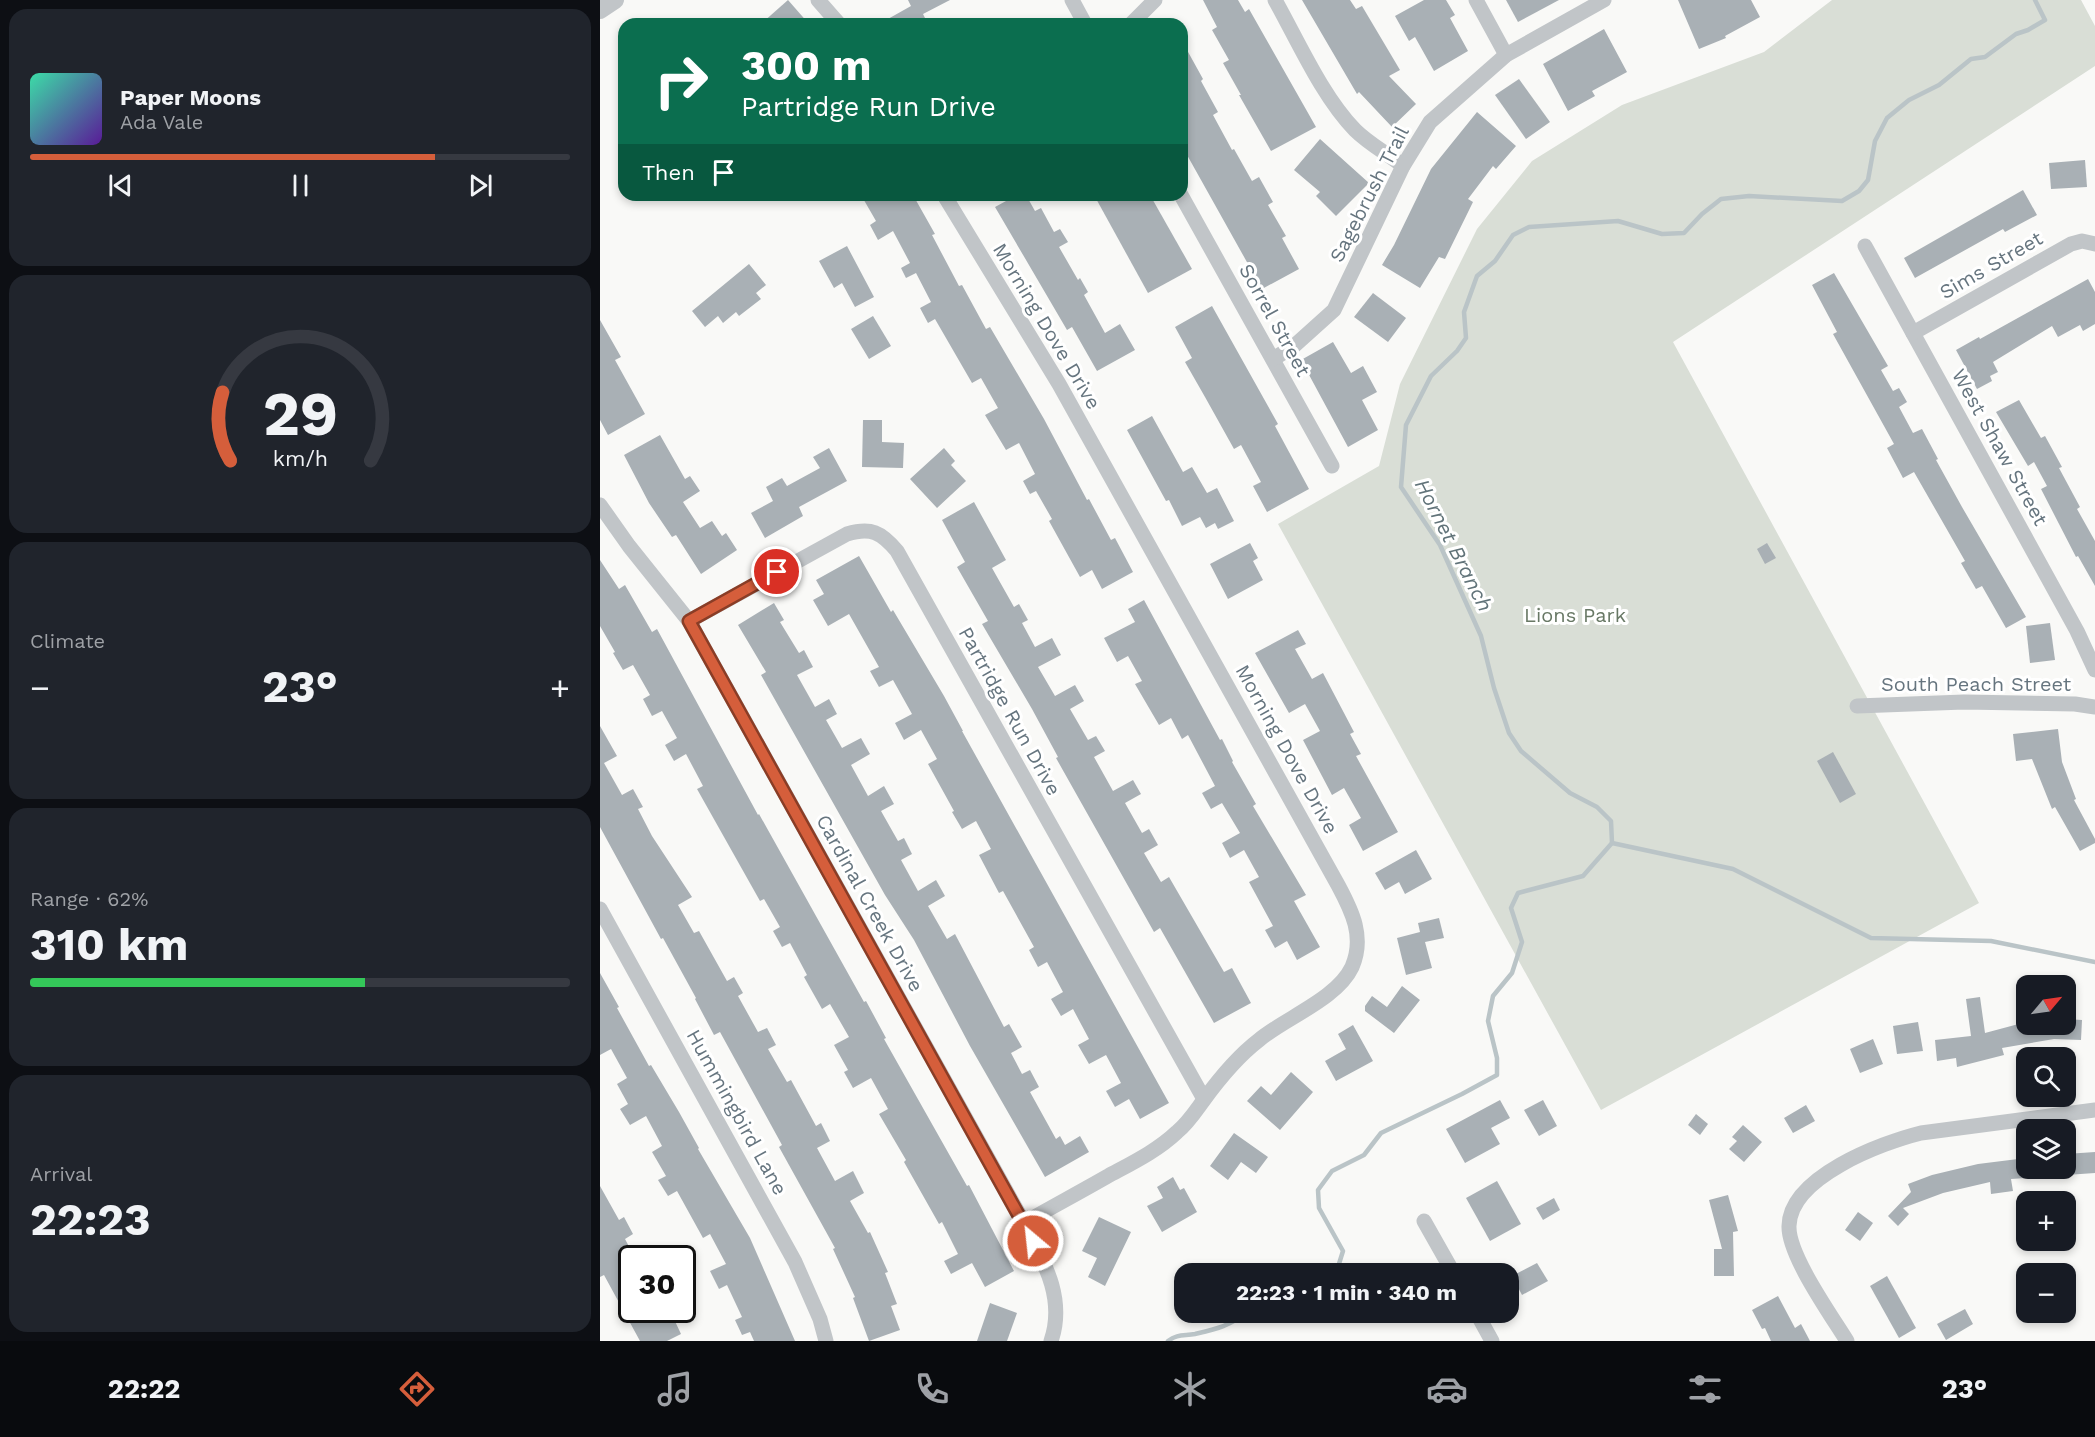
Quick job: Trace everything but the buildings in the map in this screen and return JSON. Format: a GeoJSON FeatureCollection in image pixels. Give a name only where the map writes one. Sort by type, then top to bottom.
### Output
{"type":"FeatureCollection","features":[{"type":"Feature","properties":{"kind":"street"},"geometry":{"type":"LineString","coordinates":[[600,10],[615,0]]}},
{"type":"Feature","properties":{"kind":"street"},"geometry":{"type":"LineString","coordinates":[[818,0],[834,18]]}},
{"type":"Feature","properties":{"kind":"street"},"geometry":{"type":"LineString","coordinates":[[1072,0],[1082,18]]}},
{"type":"Feature","properties":{"kind":"street"},"geometry":{"type":"LineString","coordinates":[[1137,18],[1155,0]]}},
{"type":"Feature","properties":{"kind":"street"},"geometry":{"type":"LineString","coordinates":[[1275,0],[1331,99],[1344,117],[1357,132],[1403,166]]}},
{"type":"Feature","properties":{"kind":"street"},"geometry":{"type":"LineString","coordinates":[[1476,0],[1506,55]]}},
{"type":"Feature","properties":{"kind":"street","name":"Sagebrush Trail"},"geometry":{"type":"LineString","coordinates":[[1273,359],[1294,346],[1334,310],[1403,166],[1430,122],[1506,55],[1604,0]]}},
{"type":"Feature","properties":{"kind":"street","name":"Morning Dove Drive"},"geometry":{"type":"LineString","coordinates":[[948,201],[1059,384],[1338,885],[1358,930],[1356,951],[1351,968],[1342,982],[1328,994],[1257,1041],[1204,1100],[1193,1116],[1162,1145],[1024,1223]]}},
{"type":"Feature","properties":{"kind":"street","name":"Sorrel Street"},"geometry":{"type":"LineString","coordinates":[[1184,201],[1332,466]]}},
{"type":"Feature","properties":{"kind":"street","name":"Sims Street"},"geometry":{"type":"LineString","coordinates":[[1913,333],[2071,244],[2082,241],[2094,242]]}},
{"type":"Feature","properties":{"kind":"street","name":"West Shaw Street"},"geometry":{"type":"LineString","coordinates":[[1865,246],[2077,631],[2095,670]]}},
{"type":"Feature","properties":{"kind":"street","name":"Cardinal Creek Drive"},"geometry":{"type":"LineString","coordinates":[[600,506],[689,621],[1024,1223],[1051,1277],[1056,1298],[1056,1317],[1051,1341]]}},
{"type":"Feature","properties":{"kind":"street","name":"Partridge Run Drive"},"geometry":{"type":"LineString","coordinates":[[689,621],[847,534],[861,530],[875,532],[887,538],[897,551],[1204,1100]]}},
{"type":"Feature","properties":{"kind":"street","name":"South Peach Street"},"geometry":{"type":"LineString","coordinates":[[1857,706],[1964,702],[2075,704],[2095,707]]}},
{"type":"Feature","properties":{"kind":"street","name":"Hummingbird Lane"},"geometry":{"type":"LineString","coordinates":[[600,909],[795,1262],[826,1341]]}},
{"type":"Feature","properties":{"kind":"street"},"geometry":{"type":"LineString","coordinates":[[1846,1341],[1791,1241],[1789,1226],[1794,1203],[1806,1190],[1821,1177],[1862,1154],[1897,1139],[1921,1133],[2095,1110]]}},
{"type":"Feature","properties":{"kind":"street"},"geometry":{"type":"LineString","coordinates":[[1425,1221],[1448,1263]]}},
{"type":"Feature","properties":{"kind":"street"},"geometry":{"type":"LineString","coordinates":[[1482,1323],[1492,1341]]}},
{"type":"Feature","properties":{"kind":"green space","name":"Lions Park"},"geometry":{"type":"Polygon","coordinates":[[[1832,0],[2081,0],[2095,26],[2095,66],[1673,342],[1979,903],[1601,1110],[1278,524],[1379,466],[1400,384],[1477,229],[1532,161],[1622,105],[1764,52],[1832,0]]]}},
{"type":"Feature","properties":{"kind":"waterway","name":"Hornet Branch"},"geometry":{"type":"LineString","coordinates":[[1339,1263],[1343,1251],[1319,1208],[1318,1190],[1332,1171],[1364,1155],[1381,1133],[1497,1075],[1497,1058],[1488,1021],[1493,996],[1512,973],[1522,942],[1511,908],[1518,893],[1583,876],[1612,843],[1611,821],[1597,807],[1570,793],[1521,751],[1509,733],[1494,688],[1481,636],[1440,545],[1401,487],[1406,425],[1431,376],[1457,351],[1466,338],[1464,312],[1477,276],[1495,261],[1513,235],[1529,227],[1618,221],[1662,234],[1684,233],[1702,214],[1721,199],[1749,196],[1842,201],[1859,191],[1868,180],[1875,141],[1887,118],[1909,100],[1939,85],[1971,59],[1985,57],[2016,34],[2045,20],[2035,0]]}},
{"type":"Feature","properties":{"kind":"waterway"},"geometry":{"type":"LineString","coordinates":[[1612,843],[1733,869],[1871,938],[1991,941],[2095,962]]}},
{"type":"Feature","properties":{"kind":"waterway","name":"Hornet Branch"},"geometry":{"type":"LineString","coordinates":[[1168,1341],[1178,1336],[1195,1334],[1230,1323]]}},
{"type":"Feature","properties":{"kind":"route"},"geometry":{"type":"LineString","coordinates":[[777,572],[689,621],[1033,1241]]}}]}
